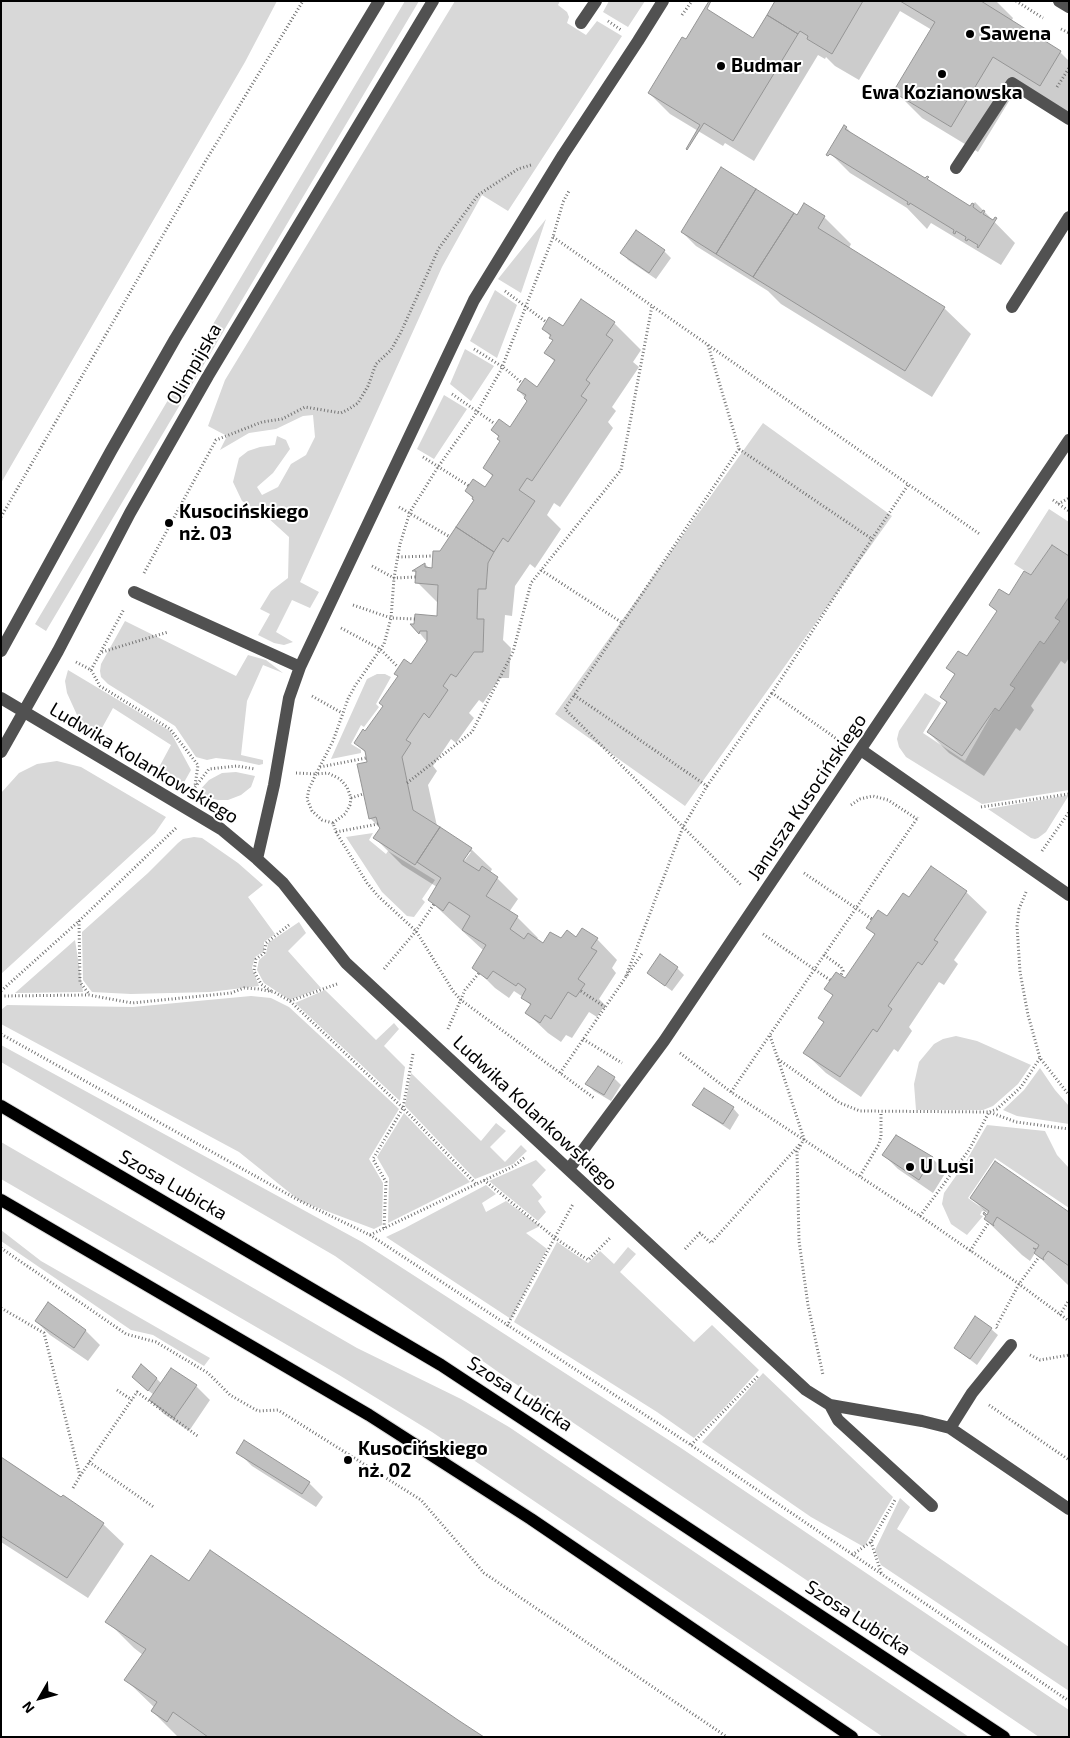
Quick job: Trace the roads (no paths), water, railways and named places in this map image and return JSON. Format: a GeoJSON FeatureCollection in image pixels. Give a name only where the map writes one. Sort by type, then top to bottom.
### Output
{"type":"FeatureCollection","features":[{"type":"Feature","properties":{"kind":"main road","name":"Szosa Lubicka"},"geometry":{"type":"LineString","coordinates":[[1,1106],[441,1365],[1004,1737]]}},
{"type":"Feature","properties":{"kind":"main road"},"geometry":{"type":"LineString","coordinates":[[1,1200],[264,1352],[393,1430],[531,1519],[852,1737]]}},
{"type":"Feature","properties":{"kind":"street","name":"Olimpijska"},"geometry":{"type":"LineString","coordinates":[[1,651],[175,339],[379,1]]}},
{"type":"Feature","properties":{"kind":"street","name":"Olimpijska"},"geometry":{"type":"LineString","coordinates":[[1,752],[58,651],[130,513],[208,376],[433,1]]}},
{"type":"Feature","properties":{"kind":"street"},"geometry":{"type":"LineString","coordinates":[[257,859],[274,785],[293,685],[300,667],[474,300],[563,155],[662,1]]}},
{"type":"Feature","properties":{"kind":"street"},"geometry":{"type":"LineString","coordinates":[[1059,1],[1069,7]]}},
{"type":"Feature","properties":{"kind":"street"},"geometry":{"type":"LineString","coordinates":[[581,23],[593,6]]}},
{"type":"Feature","properties":{"kind":"street"},"geometry":{"type":"LineString","coordinates":[[956,168],[1012,83],[1069,119]]}},
{"type":"Feature","properties":{"kind":"street"},"geometry":{"type":"LineString","coordinates":[[1012,308],[1069,218]]}},
{"type":"Feature","properties":{"kind":"street","name":"Janusza Kusocińskiego"},"geometry":{"type":"LineString","coordinates":[[568,1169],[664,1041],[1069,440]]}},
{"type":"Feature","properties":{"kind":"street"},"geometry":{"type":"LineString","coordinates":[[134,592],[300,667]]}},
{"type":"Feature","properties":{"kind":"street","name":"Ludwika Kolankowskiego"},"geometry":{"type":"LineString","coordinates":[[1,698],[221,829],[257,859],[283,883],[307,911],[346,963],[806,1390],[830,1405],[922,1420],[950,1428],[1069,1509]]}},
{"type":"Feature","properties":{"kind":"street"},"geometry":{"type":"LineString","coordinates":[[859,752],[932,799],[1069,895]]}},
{"type":"Feature","properties":{"kind":"street"},"geometry":{"type":"LineString","coordinates":[[950,1428],[972,1393],[1011,1345]]}},
{"type":"Feature","properties":{"kind":"street"},"geometry":{"type":"LineString","coordinates":[[830,1405],[838,1420],[932,1506]]}},
{"type":"Feature","properties":{"kind":"place","name":"Sawena"},"geometry":{"type":"Point","coordinates":[970,34]}},
{"type":"Feature","properties":{"kind":"place","name":"Budmar"},"geometry":{"type":"Point","coordinates":[721,66]}},
{"type":"Feature","properties":{"kind":"place","name":"Ewa Kozianowska"},"geometry":{"type":"Point","coordinates":[942,74]}},
{"type":"Feature","properties":{"kind":"place","name":"Kusocińskiego nż. 03"},"geometry":{"type":"Point","coordinates":[169,523]}},
{"type":"Feature","properties":{"kind":"place","name":"U Lusi"},"geometry":{"type":"Point","coordinates":[910,1167]}},
{"type":"Feature","properties":{"kind":"place","name":"Kusocińskiego nż. 02"},"geometry":{"type":"Point","coordinates":[348,1460]}}]}
